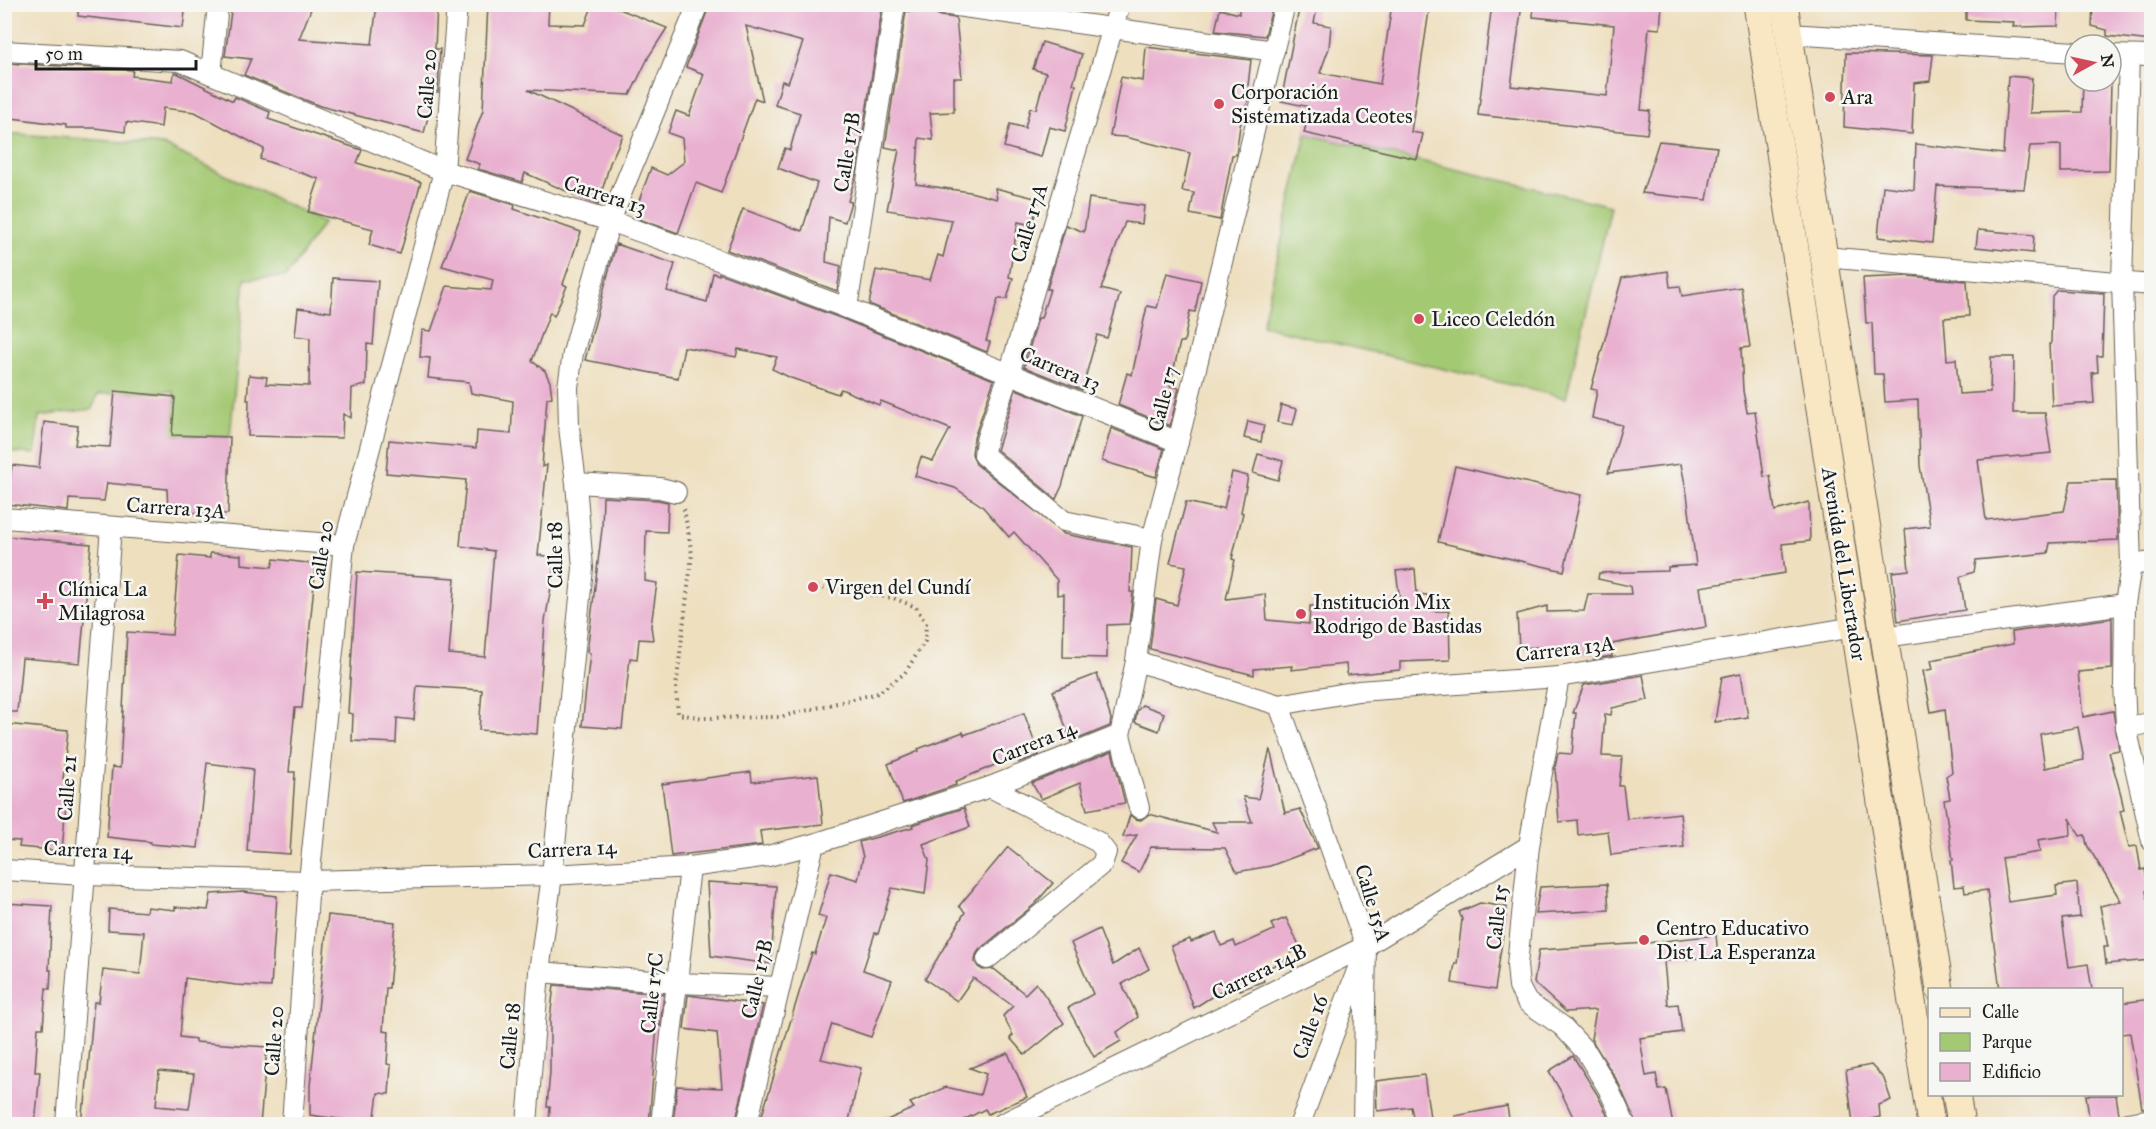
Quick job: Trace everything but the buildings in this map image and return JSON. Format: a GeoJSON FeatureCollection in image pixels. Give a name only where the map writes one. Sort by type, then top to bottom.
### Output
{"type":"FeatureCollection","features":[{"type":"Feature","properties":{"kind":"main road","name":"Avenida del Libertador"},"geometry":{"type":"LineString","coordinates":[[1757,4],[1931,1125]]}},
{"type":"Feature","properties":{"kind":"main road","name":"Avenida del Libertador"},"geometry":{"type":"LineString","coordinates":[[1784,4],[1940,988]]}},
{"type":"Feature","properties":{"kind":"main road"},"geometry":{"type":"LineString","coordinates":[[1956,1096],[1961,1125]]}},
{"type":"Feature","properties":{"kind":"street"},"geometry":{"type":"LineString","coordinates":[[211,74],[218,4]]}},
{"type":"Feature","properties":{"kind":"street","name":"Calle 20"},"geometry":{"type":"LineString","coordinates":[[292,1125],[309,881],[344,545],[444,171],[457,4]]}},
{"type":"Feature","properties":{"kind":"street","name":"Calle 18"},"geometry":{"type":"LineString","coordinates":[[527,1125],[539,972],[552,874],[583,568],[569,427],[568,387],[571,365],[610,220],[698,4]]}},
{"type":"Feature","properties":{"kind":"street","name":"Calle 17B"},"geometry":{"type":"LineString","coordinates":[[846,308],[896,4]]}},
{"type":"Feature","properties":{"kind":"street"},"geometry":{"type":"LineString","coordinates":[[942,4],[1112,30],[1274,51]]}},
{"type":"Feature","properties":{"kind":"street","name":"Calle 17A"},"geometry":{"type":"LineString","coordinates":[[1120,4],[1009,374],[986,440],[984,455],[1064,521],[1152,539]]}},
{"type":"Feature","properties":{"kind":"street","name":"Calle 17"},"geometry":{"type":"LineString","coordinates":[[1139,808],[1120,735],[1136,661],[1152,539],[1178,442],[1285,4]]}},
{"type":"Feature","properties":{"kind":"street"},"geometry":{"type":"LineString","coordinates":[[1789,34],[2063,51]]}},
{"type":"Feature","properties":{"kind":"street","name":"Carrera 13"},"geometry":{"type":"LineString","coordinates":[[4,51],[180,61],[444,171],[610,220],[846,308],[1178,442]]}},
{"type":"Feature","properties":{"kind":"street"},"geometry":{"type":"LineString","coordinates":[[2123,55],[2151,56]]}},
{"type":"Feature","properties":{"kind":"street"},"geometry":{"type":"LineString","coordinates":[[2120,93],[2122,282],[2131,565],[2125,604],[2124,684],[2126,727],[2151,841]]}},
{"type":"Feature","properties":{"kind":"street"},"geometry":{"type":"LineString","coordinates":[[1824,257],[2151,285]]}},
{"type":"Feature","properties":{"kind":"street"},"geometry":{"type":"LineString","coordinates":[[576,483],[660,488],[676,492]]}},
{"type":"Feature","properties":{"kind":"street","name":"Carrera 13A"},"geometry":{"type":"LineString","coordinates":[[4,518],[344,545]]}},
{"type":"Feature","properties":{"kind":"street","name":"Calle 21"},"geometry":{"type":"LineString","coordinates":[[66,1125],[111,527]]}},
{"type":"Feature","properties":{"kind":"street"},"geometry":{"type":"LineString","coordinates":[[2131,565],[2151,562]]}},
{"type":"Feature","properties":{"kind":"street"},"geometry":{"type":"LineString","coordinates":[[1884,637],[2125,604]]}},
{"type":"Feature","properties":{"kind":"street","name":"Carrera 13A"},"geometry":{"type":"LineString","coordinates":[[1279,705],[1358,691],[1558,677],[1854,627]]}},
{"type":"Feature","properties":{"kind":"street"},"geometry":{"type":"LineString","coordinates":[[1136,661],[1279,705]]}},
{"type":"Feature","properties":{"kind":"street","name":"Calle 15"},"geometry":{"type":"LineString","coordinates":[[1558,677],[1529,846],[1517,965],[1519,987],[1527,1002],[1562,1026],[1587,1053],[1608,1088],[1625,1125]]}},
{"type":"Feature","properties":{"kind":"street","name":"Calle 15A"},"geometry":{"type":"LineString","coordinates":[[1279,705],[1366,946],[1363,1125]]}},
{"type":"Feature","properties":{"kind":"street"},"geometry":{"type":"LineString","coordinates":[[2126,727],[2151,723]]}},
{"type":"Feature","properties":{"kind":"street","name":"Carrera 14"},"geometry":{"type":"LineString","coordinates":[[4,870],[84,875],[309,881],[552,874],[690,867],[768,856],[814,844],[990,787],[1120,735]]}},
{"type":"Feature","properties":{"kind":"street"},"geometry":{"type":"LineString","coordinates":[[987,959],[1102,864],[1106,852],[1098,842],[990,787]]}},
{"type":"Feature","properties":{"kind":"street","name":"Calle 17B"},"geometry":{"type":"LineString","coordinates":[[747,1125],[814,844]]}},
{"type":"Feature","properties":{"kind":"street","name":"Carrera 14B"},"geometry":{"type":"LineString","coordinates":[[1002,1125],[1366,946],[1529,846]]}},
{"type":"Feature","properties":{"kind":"street","name":"Calle 17C"},"geometry":{"type":"LineString","coordinates":[[661,1125],[690,867]]}},
{"type":"Feature","properties":{"kind":"street","name":"Calle 16"},"geometry":{"type":"LineString","coordinates":[[1300,1125],[1366,946]]}},
{"type":"Feature","properties":{"kind":"street"},"geometry":{"type":"LineString","coordinates":[[539,972],[780,987]]}},
{"type":"Feature","properties":{"kind":"street"},"geometry":{"type":"LineString","coordinates":[[2127,1123],[2151,1119]]}},
{"type":"Feature","properties":{"kind":"path"},"geometry":{"type":"LineString","coordinates":[[676,492],[684,507],[692,554],[676,687],[678,714],[704,718],[780,717],[878,693],[905,673],[925,641],[926,624],[916,607],[893,598],[813,587]]}},
{"type":"Feature","properties":{"kind":"green space"},"geometry":{"type":"Polygon","coordinates":[[[4,133],[163,145],[324,222],[286,277],[245,279],[230,437],[170,435],[175,397],[173,391],[98,394],[92,409],[39,416],[35,454],[5,452],[4,133]]]}},
{"type":"Feature","properties":{"kind":"green space"},"geometry":{"type":"Polygon","coordinates":[[[1306,134],[1611,206],[1566,398],[1262,326],[1306,134]]]}},
{"type":"Feature","properties":{"kind":"place","name":"Ara"},"geometry":{"type":"Point","coordinates":[1830,97]}},
{"type":"Feature","properties":{"kind":"place","name":"Corporación Sistematizada Ceotes"},"geometry":{"type":"Point","coordinates":[1219,104]}},
{"type":"Feature","properties":{"kind":"place","name":"Liceo Celedón"},"geometry":{"type":"Point","coordinates":[1419,319]}},
{"type":"Feature","properties":{"kind":"place","name":"Virgen del Cundí"},"geometry":{"type":"Point","coordinates":[813,587]}},
{"type":"Feature","properties":{"kind":"place","name":"Clínica La Milagrosa"},"geometry":{"type":"Point","coordinates":[45,601]}},
{"type":"Feature","properties":{"kind":"place","name":"Institución Mix Rodrigo de Bastidas"},"geometry":{"type":"Point","coordinates":[1301,614]}},
{"type":"Feature","properties":{"kind":"place","name":"Centro Educativo Dist La Esperanza"},"geometry":{"type":"Point","coordinates":[1644,940]}}]}
